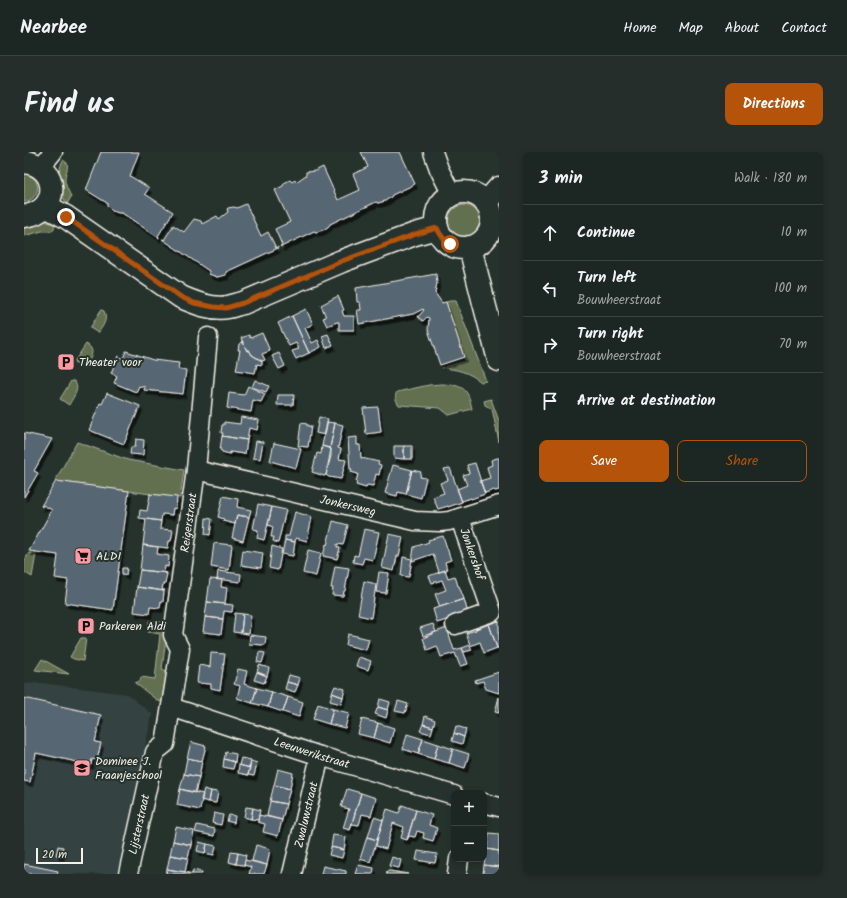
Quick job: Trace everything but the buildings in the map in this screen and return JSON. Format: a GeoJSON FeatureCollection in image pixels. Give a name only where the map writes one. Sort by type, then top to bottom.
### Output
{"type":"FeatureCollection","features":[{"type":"Feature","properties":{"kind":"main road"},"geometry":{"type":"LineString","coordinates":[[24,216],[39,212],[46,206],[50,198],[52,190],[49,177],[39,160]]}},
{"type":"Feature","properties":{"kind":"main road"},"geometry":{"type":"LineString","coordinates":[[460,193],[467,193],[480,198],[492,196],[491,227],[486,238],[476,245],[463,248],[456,247],[444,240],[437,228],[437,215],[442,203],[452,195],[460,193]]}},
{"type":"Feature","properties":{"kind":"main road"},"geometry":{"type":"LineString","coordinates":[[46,206],[66,217],[181,297],[194,303],[226,308],[243,303],[342,261],[416,234],[437,228]]}},
{"type":"Feature","properties":{"kind":"main road"},"geometry":{"type":"LineString","coordinates":[[470,247],[499,360]]}},
{"type":"Feature","properties":{"kind":"street"},"geometry":{"type":"LineString","coordinates":[[433,152],[439,169],[452,195]]}},
{"type":"Feature","properties":{"kind":"street","name":"Reigerstraat"},"geometry":{"type":"LineString","coordinates":[[171,707],[180,649],[173,635],[196,470],[208,337]]}},
{"type":"Feature","properties":{"kind":"street","name":"Jonkersweg"},"geometry":{"type":"LineString","coordinates":[[196,470],[415,521],[449,521],[499,505]]}},
{"type":"Feature","properties":{"kind":"street","name":"Jonkershof"},"geometry":{"type":"LineString","coordinates":[[455,625],[495,611],[460,518]]}},
{"type":"Feature","properties":{"kind":"street","name":"Leeuwerikstraat"},"geometry":{"type":"LineString","coordinates":[[171,707],[320,756],[451,794]]}},
{"type":"Feature","properties":{"kind":"street","name":"Lijsterstraat"},"geometry":{"type":"LineString","coordinates":[[128,874],[155,752],[165,744],[171,707]]}},
{"type":"Feature","properties":{"kind":"street","name":"Zwaluwstraat"},"geometry":{"type":"LineString","coordinates":[[292,874],[320,756]]}},
{"type":"Feature","properties":{"kind":"street"},"geometry":{"type":"LineString","coordinates":[[487,804],[499,807]]}},
{"type":"Feature","properties":{"kind":"street"},"geometry":{"type":"LineString","coordinates":[[456,874],[458,862]]}},
{"type":"Feature","properties":{"kind":"shaded area","name":"Dominee J. Fraanjeschool"},"geometry":{"type":"Polygon","coordinates":[[[41,683],[127,694],[152,714],[118,874],[24,874],[24,684],[41,683]]]}},
{"type":"Feature","properties":{"kind":"green space"},"geometry":{"type":"Polygon","coordinates":[[[63,160],[67,163],[65,182],[71,197],[67,204],[59,183],[59,171],[63,160]]]}},
{"type":"Feature","properties":{"kind":"green space"},"geometry":{"type":"Polygon","coordinates":[[[24,174],[34,179],[38,188],[34,197],[24,202],[24,174]]]}},
{"type":"Feature","properties":{"kind":"green space"},"geometry":{"type":"Polygon","coordinates":[[[464,205],[470,206],[477,212],[480,221],[479,227],[473,234],[464,237],[458,236],[451,230],[448,221],[449,215],[455,208],[464,205]]]}},
{"type":"Feature","properties":{"kind":"green space"},"geometry":{"type":"Polygon","coordinates":[[[43,221],[56,225],[52,231],[42,231],[24,236],[24,224],[43,221]]]}},
{"type":"Feature","properties":{"kind":"green space"},"geometry":{"type":"Polygon","coordinates":[[[456,301],[486,381],[481,382],[462,372],[441,368],[465,361],[446,302],[456,301]]]}},
{"type":"Feature","properties":{"kind":"green space"},"geometry":{"type":"Polygon","coordinates":[[[101,310],[104,311],[105,320],[98,333],[90,328],[101,310]]]}},
{"type":"Feature","properties":{"kind":"green space"},"geometry":{"type":"Polygon","coordinates":[[[86,344],[90,346],[92,352],[90,359],[84,368],[74,362],[86,344]]]}},
{"type":"Feature","properties":{"kind":"green space"},"geometry":{"type":"Polygon","coordinates":[[[71,381],[74,381],[76,384],[77,390],[69,405],[60,399],[71,381]]]}},
{"type":"Feature","properties":{"kind":"green space"},"geometry":{"type":"Polygon","coordinates":[[[429,385],[455,385],[463,389],[469,396],[472,409],[449,415],[440,408],[399,405],[396,400],[397,392],[429,385]]]}},
{"type":"Feature","properties":{"kind":"green space"},"geometry":{"type":"Polygon","coordinates":[[[491,399],[499,421],[499,442],[492,409],[485,405],[484,401],[491,399]]]}},
{"type":"Feature","properties":{"kind":"green space"},"geometry":{"type":"Polygon","coordinates":[[[77,442],[128,460],[184,470],[180,498],[55,481],[77,442]]]}},
{"type":"Feature","properties":{"kind":"green space"},"geometry":{"type":"Polygon","coordinates":[[[29,553],[36,554],[32,577],[24,572],[24,562],[29,553]]]}},
{"type":"Feature","properties":{"kind":"green space"},"geometry":{"type":"Polygon","coordinates":[[[149,621],[168,623],[162,669],[167,671],[164,703],[158,701],[135,683],[140,681],[141,677],[155,679],[160,634],[148,632],[149,621]]]}},
{"type":"Feature","properties":{"kind":"green space"},"geometry":{"type":"Polygon","coordinates":[[[81,638],[86,638],[83,661],[70,657],[81,638]]]}},
{"type":"Feature","properties":{"kind":"green space"},"geometry":{"type":"Polygon","coordinates":[[[42,659],[69,674],[35,670],[42,659]]]}},
{"type":"Feature","properties":{"kind":"place","name":"Theater voor"},"geometry":{"type":"Point","coordinates":[66,362]}},
{"type":"Feature","properties":{"kind":"place","name":"ALDI"},"geometry":{"type":"Point","coordinates":[83,556]}},
{"type":"Feature","properties":{"kind":"place","name":"Parkeren Aldi"},"geometry":{"type":"Point","coordinates":[86,626]}},
{"type":"Feature","properties":{"kind":"place","name":"Dominee J. Fraanjeschool"},"geometry":{"type":"Point","coordinates":[82,768]}},
{"type":"Feature","properties":{"kind":"route"},"geometry":{"type":"LineString","coordinates":[[66,217],[181,297],[194,303],[226,308],[243,303],[342,261],[416,234],[437,228],[444,240],[450,244]]}}]}
